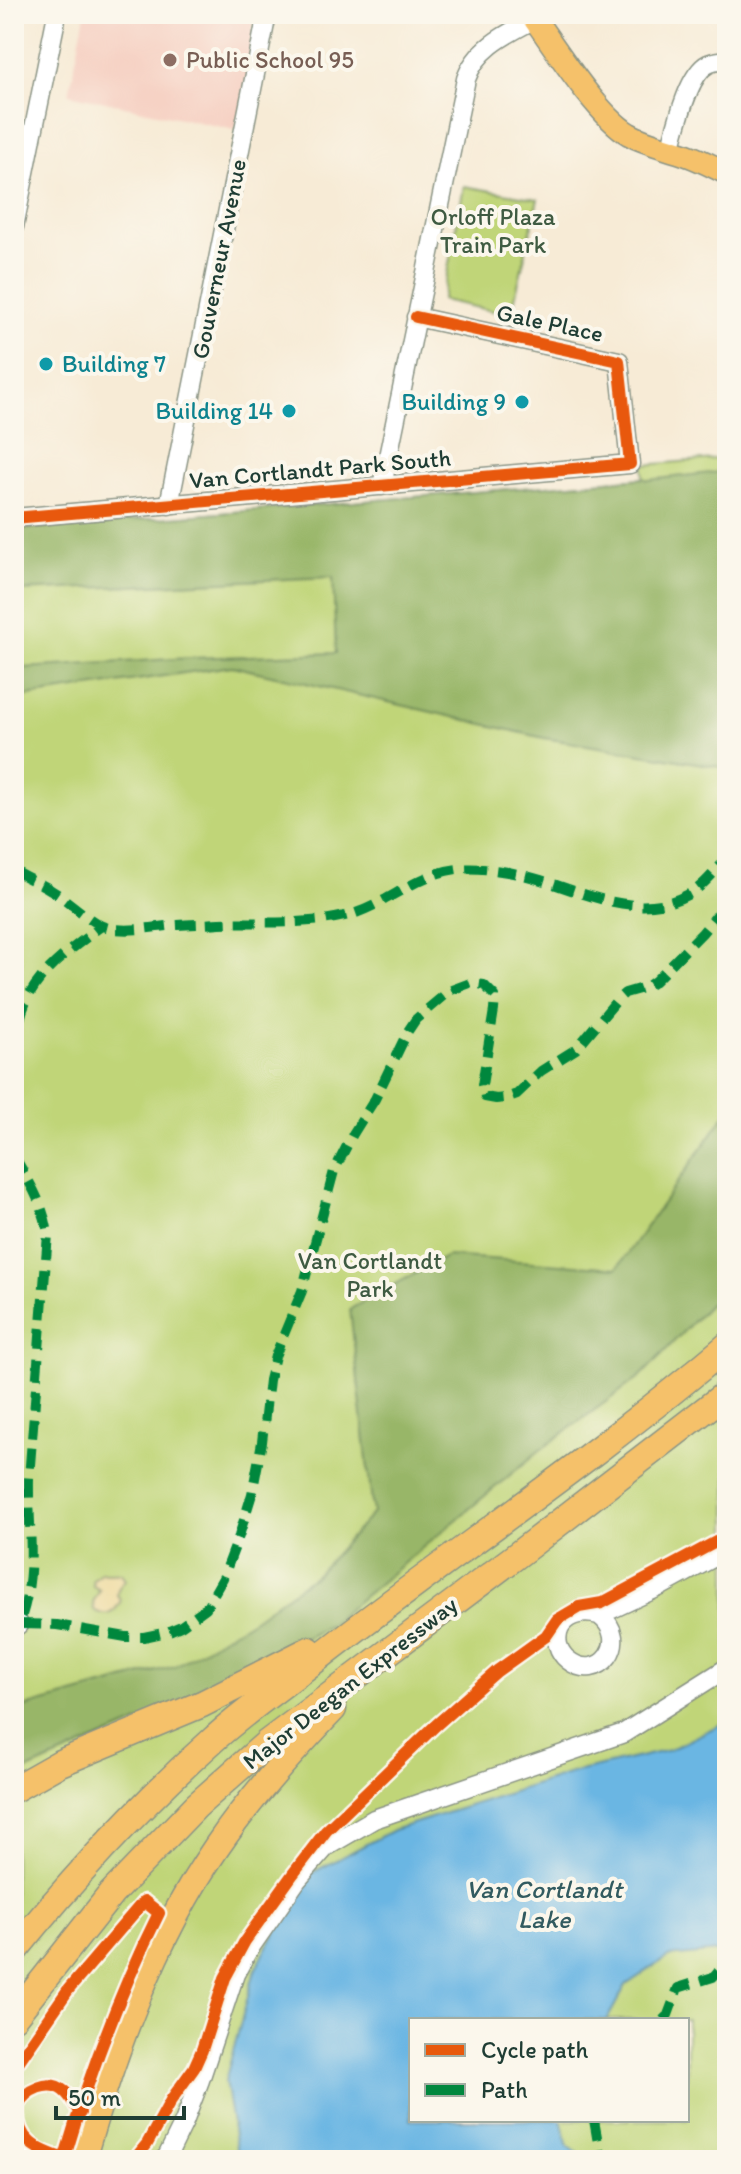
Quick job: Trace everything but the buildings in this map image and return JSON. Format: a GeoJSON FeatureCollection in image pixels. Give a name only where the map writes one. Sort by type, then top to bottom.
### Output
{"type":"FeatureCollection","features":[{"type":"Feature","properties":{"kind":"highway","name":"Major Deegan Expressway"},"geometry":{"type":"LineString","coordinates":[[14,1951],[122,1826],[214,1738],[614,1437],[722,1349]]}},
{"type":"Feature","properties":{"kind":"highway","name":"Major Deegan Expressway"},"geometry":{"type":"LineString","coordinates":[[14,2017],[112,1893],[196,1806],[267,1743],[727,1393]]}},
{"type":"Feature","properties":{"kind":"highway"},"geometry":{"type":"LineString","coordinates":[[14,1789],[60,1763],[202,1704],[366,1621]]}},
{"type":"Feature","properties":{"kind":"highway"},"geometry":{"type":"LineString","coordinates":[[82,2159],[136,2003],[167,1933],[196,1879],[261,1788],[389,1652]]}},
{"type":"Feature","properties":{"kind":"main road"},"geometry":{"type":"LineString","coordinates":[[536,16],[588,92],[612,120],[633,136],[727,173]]}},
{"type":"Feature","properties":{"kind":"street"},"geometry":{"type":"LineString","coordinates":[[14,227],[57,14]]}},
{"type":"Feature","properties":{"kind":"street","name":"Gouverneur Avenue"},"geometry":{"type":"LineString","coordinates":[[169,505],[267,14]]}},
{"type":"Feature","properties":{"kind":"street"},"geometry":{"type":"LineString","coordinates":[[382,486],[469,69],[489,46],[536,16]]}},
{"type":"Feature","properties":{"kind":"street"},"geometry":{"type":"LineString","coordinates":[[670,150],[699,71],[707,64],[727,60]]}},
{"type":"Feature","properties":{"kind":"street","name":"Gale Place"},"geometry":{"type":"LineString","coordinates":[[416,317],[619,361],[630,464]]}},
{"type":"Feature","properties":{"kind":"street","name":"Van Cortlandt Park South"},"geometry":{"type":"LineString","coordinates":[[14,518],[630,464]]}},
{"type":"Feature","properties":{"kind":"street"},"geometry":{"type":"LineString","coordinates":[[599,1615],[727,1550]]}},
{"type":"Feature","properties":{"kind":"street"},"geometry":{"type":"LineString","coordinates":[[163,2160],[184,2122],[235,1974],[297,1880],[326,1847],[374,1819],[624,1733],[727,1668]]}},
{"type":"Feature","properties":{"kind":"street"},"geometry":{"type":"LineString","coordinates":[[14,2140],[34,2160]]}},
{"type":"Feature","properties":{"kind":"shaded area"},"geometry":{"type":"Polygon","coordinates":[[[85,14],[255,14],[245,98],[235,130],[69,94],[85,14]]]}},
{"type":"Feature","properties":{"kind":"green space","name":"Orloff Plaza Train Park"},"geometry":{"type":"Polygon","coordinates":[[[464,186],[538,199],[511,315],[442,300],[464,186]]]}},
{"type":"Feature","properties":{"kind":"green space","name":"Van Cortlandt Park"},"geometry":{"type":"Polygon","coordinates":[[[727,458],[727,2160],[14,2160],[14,530],[643,478],[643,465],[727,458]]]}},
{"type":"Feature","properties":{"kind":"green space"},"geometry":{"type":"Polygon","coordinates":[[[727,471],[727,768],[544,738],[232,666],[14,698],[14,530],[648,480],[727,471]],[[333,577],[20,591],[18,597],[23,668],[336,653],[333,577]]]}},
{"type":"Feature","properties":{"kind":"green space"},"geometry":{"type":"Polygon","coordinates":[[[727,1112],[727,1286],[641,1376],[539,1451],[328,1626],[183,1703],[14,1776],[14,1710],[175,1666],[254,1619],[318,1573],[373,1513],[350,1309],[447,1256],[617,1268],[727,1112]]]}},
{"type":"Feature","properties":{"kind":"sand"},"geometry":{"type":"Polygon","coordinates":[[[101,1572],[121,1573],[125,1580],[118,1589],[119,1605],[107,1614],[94,1610],[93,1602],[100,1590],[93,1586],[92,1581],[101,1572]]]}},
{"type":"Feature","properties":{"kind":"water","name":"Van Cortlandt Lake"},"geometry":{"type":"Polygon","coordinates":[[[727,1721],[727,1948],[719,1952],[668,1957],[626,1985],[608,2018],[409,2018],[409,2122],[562,2122],[568,2146],[587,2160],[238,2160],[225,2081],[255,1970],[306,1876],[393,1830],[571,1773],[669,1750],[727,1721]]]}},
{"type":"Feature","properties":{"kind":"marked path"},"geometry":{"type":"LineString","coordinates":[[14,870],[57,894],[100,925],[128,930],[188,924],[304,922],[337,918],[366,909],[429,876],[457,869],[510,872],[614,902],[651,905],[669,902],[693,892],[727,859]]}},
{"type":"Feature","properties":{"kind":"marked path"},"geometry":{"type":"LineString","coordinates":[[14,1156],[39,1203],[48,1234],[29,1478],[30,1569],[19,1624],[57,1625],[126,1637],[167,1632],[206,1608],[223,1578],[252,1494],[275,1356],[302,1291],[334,1171],[416,1019],[449,991],[470,983],[484,985],[495,996],[482,1085],[485,1097],[496,1099],[517,1094],[541,1071],[576,1049],[625,993],[655,981],[727,903]]}},
{"type":"Feature","properties":{"kind":"marked path"},"geometry":{"type":"LineString","coordinates":[[14,1051],[22,1014],[32,990],[59,960],[101,926]]}},
{"type":"Feature","properties":{"kind":"marked path"},"geometry":{"type":"LineString","coordinates":[[665,2018],[678,1988],[713,1977],[727,1961]]}},
{"type":"Feature","properties":{"kind":"marked path"},"geometry":{"type":"LineString","coordinates":[[594,2122],[601,2160]]}},
{"type":"Feature","properties":{"kind":"cycle path"},"geometry":{"type":"LineString","coordinates":[[14,518],[630,464],[619,361],[416,317]]}},
{"type":"Feature","properties":{"kind":"cycle path"},"geometry":{"type":"LineString","coordinates":[[134,2160],[194,2068],[225,1978],[245,1941],[326,1831],[497,1671],[546,1636],[557,1620],[579,1607],[602,1603],[727,1536]]}},
{"type":"Feature","properties":{"kind":"cycle path"},"geometry":{"type":"LineString","coordinates":[[14,2068],[68,1990],[144,1901],[159,1913],[106,2035],[64,2160]]}},
{"type":"Feature","properties":{"kind":"cycle path"},"geometry":{"type":"LineString","coordinates":[[68,2160],[30,2143],[20,2128],[18,2105],[32,2091],[52,2086],[66,2093],[80,2113]]}},
{"type":"Feature","properties":{"kind":"place","name":"Public School 95"},"geometry":{"type":"Point","coordinates":[170,60]}},
{"type":"Feature","properties":{"kind":"place","name":"Building 7"},"geometry":{"type":"Point","coordinates":[46,364]}},
{"type":"Feature","properties":{"kind":"place","name":"Building 9"},"geometry":{"type":"Point","coordinates":[522,402]}},
{"type":"Feature","properties":{"kind":"place","name":"Building 14"},"geometry":{"type":"Point","coordinates":[289,411]}}]}
